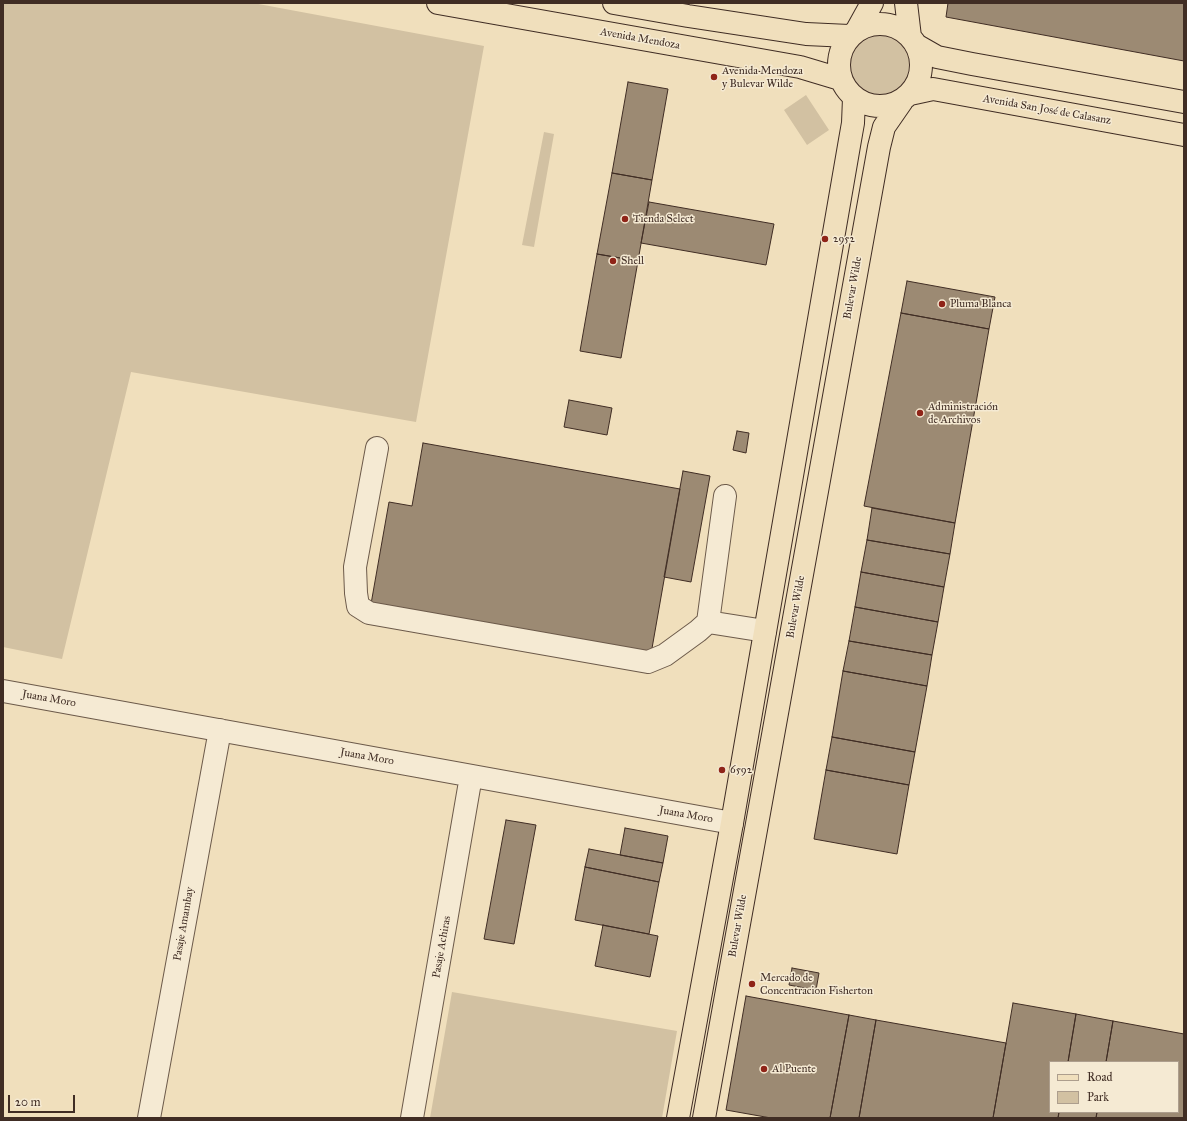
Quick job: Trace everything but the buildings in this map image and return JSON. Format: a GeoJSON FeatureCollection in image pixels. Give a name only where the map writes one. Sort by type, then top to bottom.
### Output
{"type":"FeatureCollection","features":[{"type":"Feature","properties":{"kind":"main road","name":"Avenida Mendoza"},"geometry":{"type":"LineString","coordinates":[[438,3],[800,68],[840,79]]}},
{"type":"Feature","properties":{"kind":"main road"},"geometry":{"type":"LineString","coordinates":[[614,3],[645,6],[806,34],[853,33],[875,23],[894,26],[913,41],[938,57],[1184,102]]}},
{"type":"Feature","properties":{"kind":"main road"},"geometry":{"type":"LineString","coordinates":[[872,3],[841,49],[838,64],[840,79],[846,90],[854,98],[869,106],[886,106],[906,97],[918,83],[921,70],[921,57],[913,41],[906,3]]}},
{"type":"Feature","properties":{"kind":"main road","name":"Avenida San José de Calasanz"},"geometry":{"type":"LineString","coordinates":[[906,97],[933,89],[1184,135]]}},
{"type":"Feature","properties":{"kind":"main road","name":"Bulevar Wilde"},"geometry":{"type":"LineString","coordinates":[[704,1118],[879,147],[884,127],[906,97]]}},
{"type":"Feature","properties":{"kind":"main road"},"geometry":{"type":"LineString","coordinates":[[678,1118],[732,823],[853,123],[854,98]]}},
{"type":"Feature","properties":{"kind":"street"},"geometry":{"type":"LineString","coordinates":[[377,448],[355,567],[358,606],[369,612],[648,662],[665,655],[708,622],[725,496]]}},
{"type":"Feature","properties":{"kind":"street"},"geometry":{"type":"LineString","coordinates":[[708,622],[765,631]]}},
{"type":"Feature","properties":{"kind":"street","name":"Juana Moro"},"geometry":{"type":"LineString","coordinates":[[3,691],[732,823]]}},
{"type":"Feature","properties":{"kind":"street","name":"Pasaje Amambay"},"geometry":{"type":"LineString","coordinates":[[149,1118],[220,730]]}},
{"type":"Feature","properties":{"kind":"street","name":"Pasaje Achiras"},"geometry":{"type":"LineString","coordinates":[[412,1118],[471,776]]}},
{"type":"Feature","properties":{"kind":"green space"},"geometry":{"type":"Polygon","coordinates":[[[3,3],[253,3],[484,46],[416,422],[131,372],[62,659],[3,647],[3,3]]]}},
{"type":"Feature","properties":{"kind":"green space"},"geometry":{"type":"Polygon","coordinates":[[[873,35],[885,35],[896,40],[904,48],[909,59],[907,77],[896,90],[885,95],[873,95],[862,90],[854,82],[849,71],[849,59],[854,48],[862,40],[873,35]]]}},
{"type":"Feature","properties":{"kind":"green space"},"geometry":{"type":"Polygon","coordinates":[[[806,95],[829,130],[807,145],[784,110],[806,95]]]}},
{"type":"Feature","properties":{"kind":"green space"},"geometry":{"type":"Polygon","coordinates":[[[544,132],[554,134],[534,247],[522,245],[544,132]]]}},
{"type":"Feature","properties":{"kind":"green space"},"geometry":{"type":"Polygon","coordinates":[[[452,992],[677,1031],[662,1118],[430,1118],[452,992]]]}},
{"type":"Feature","properties":{"kind":"place","name":"Avenida Mendoza y Bulevar Wilde"},"geometry":{"type":"Point","coordinates":[714,77]}},
{"type":"Feature","properties":{"kind":"place","name":"Tienda Select"},"geometry":{"type":"Point","coordinates":[625,219]}},
{"type":"Feature","properties":{"kind":"place","name":"2952"},"geometry":{"type":"Point","coordinates":[825,239]}},
{"type":"Feature","properties":{"kind":"place","name":"Shell"},"geometry":{"type":"Point","coordinates":[613,261]}},
{"type":"Feature","properties":{"kind":"place","name":"Pluma Blanca"},"geometry":{"type":"Point","coordinates":[942,304]}},
{"type":"Feature","properties":{"kind":"place","name":"Administración de Archivos"},"geometry":{"type":"Point","coordinates":[920,413]}},
{"type":"Feature","properties":{"kind":"place","name":"6592"},"geometry":{"type":"Point","coordinates":[722,770]}},
{"type":"Feature","properties":{"kind":"place","name":"Mercado de Concentracion Fisherton"},"geometry":{"type":"Point","coordinates":[752,984]}},
{"type":"Feature","properties":{"kind":"place","name":"Al Puente"},"geometry":{"type":"Point","coordinates":[764,1069]}}]}
